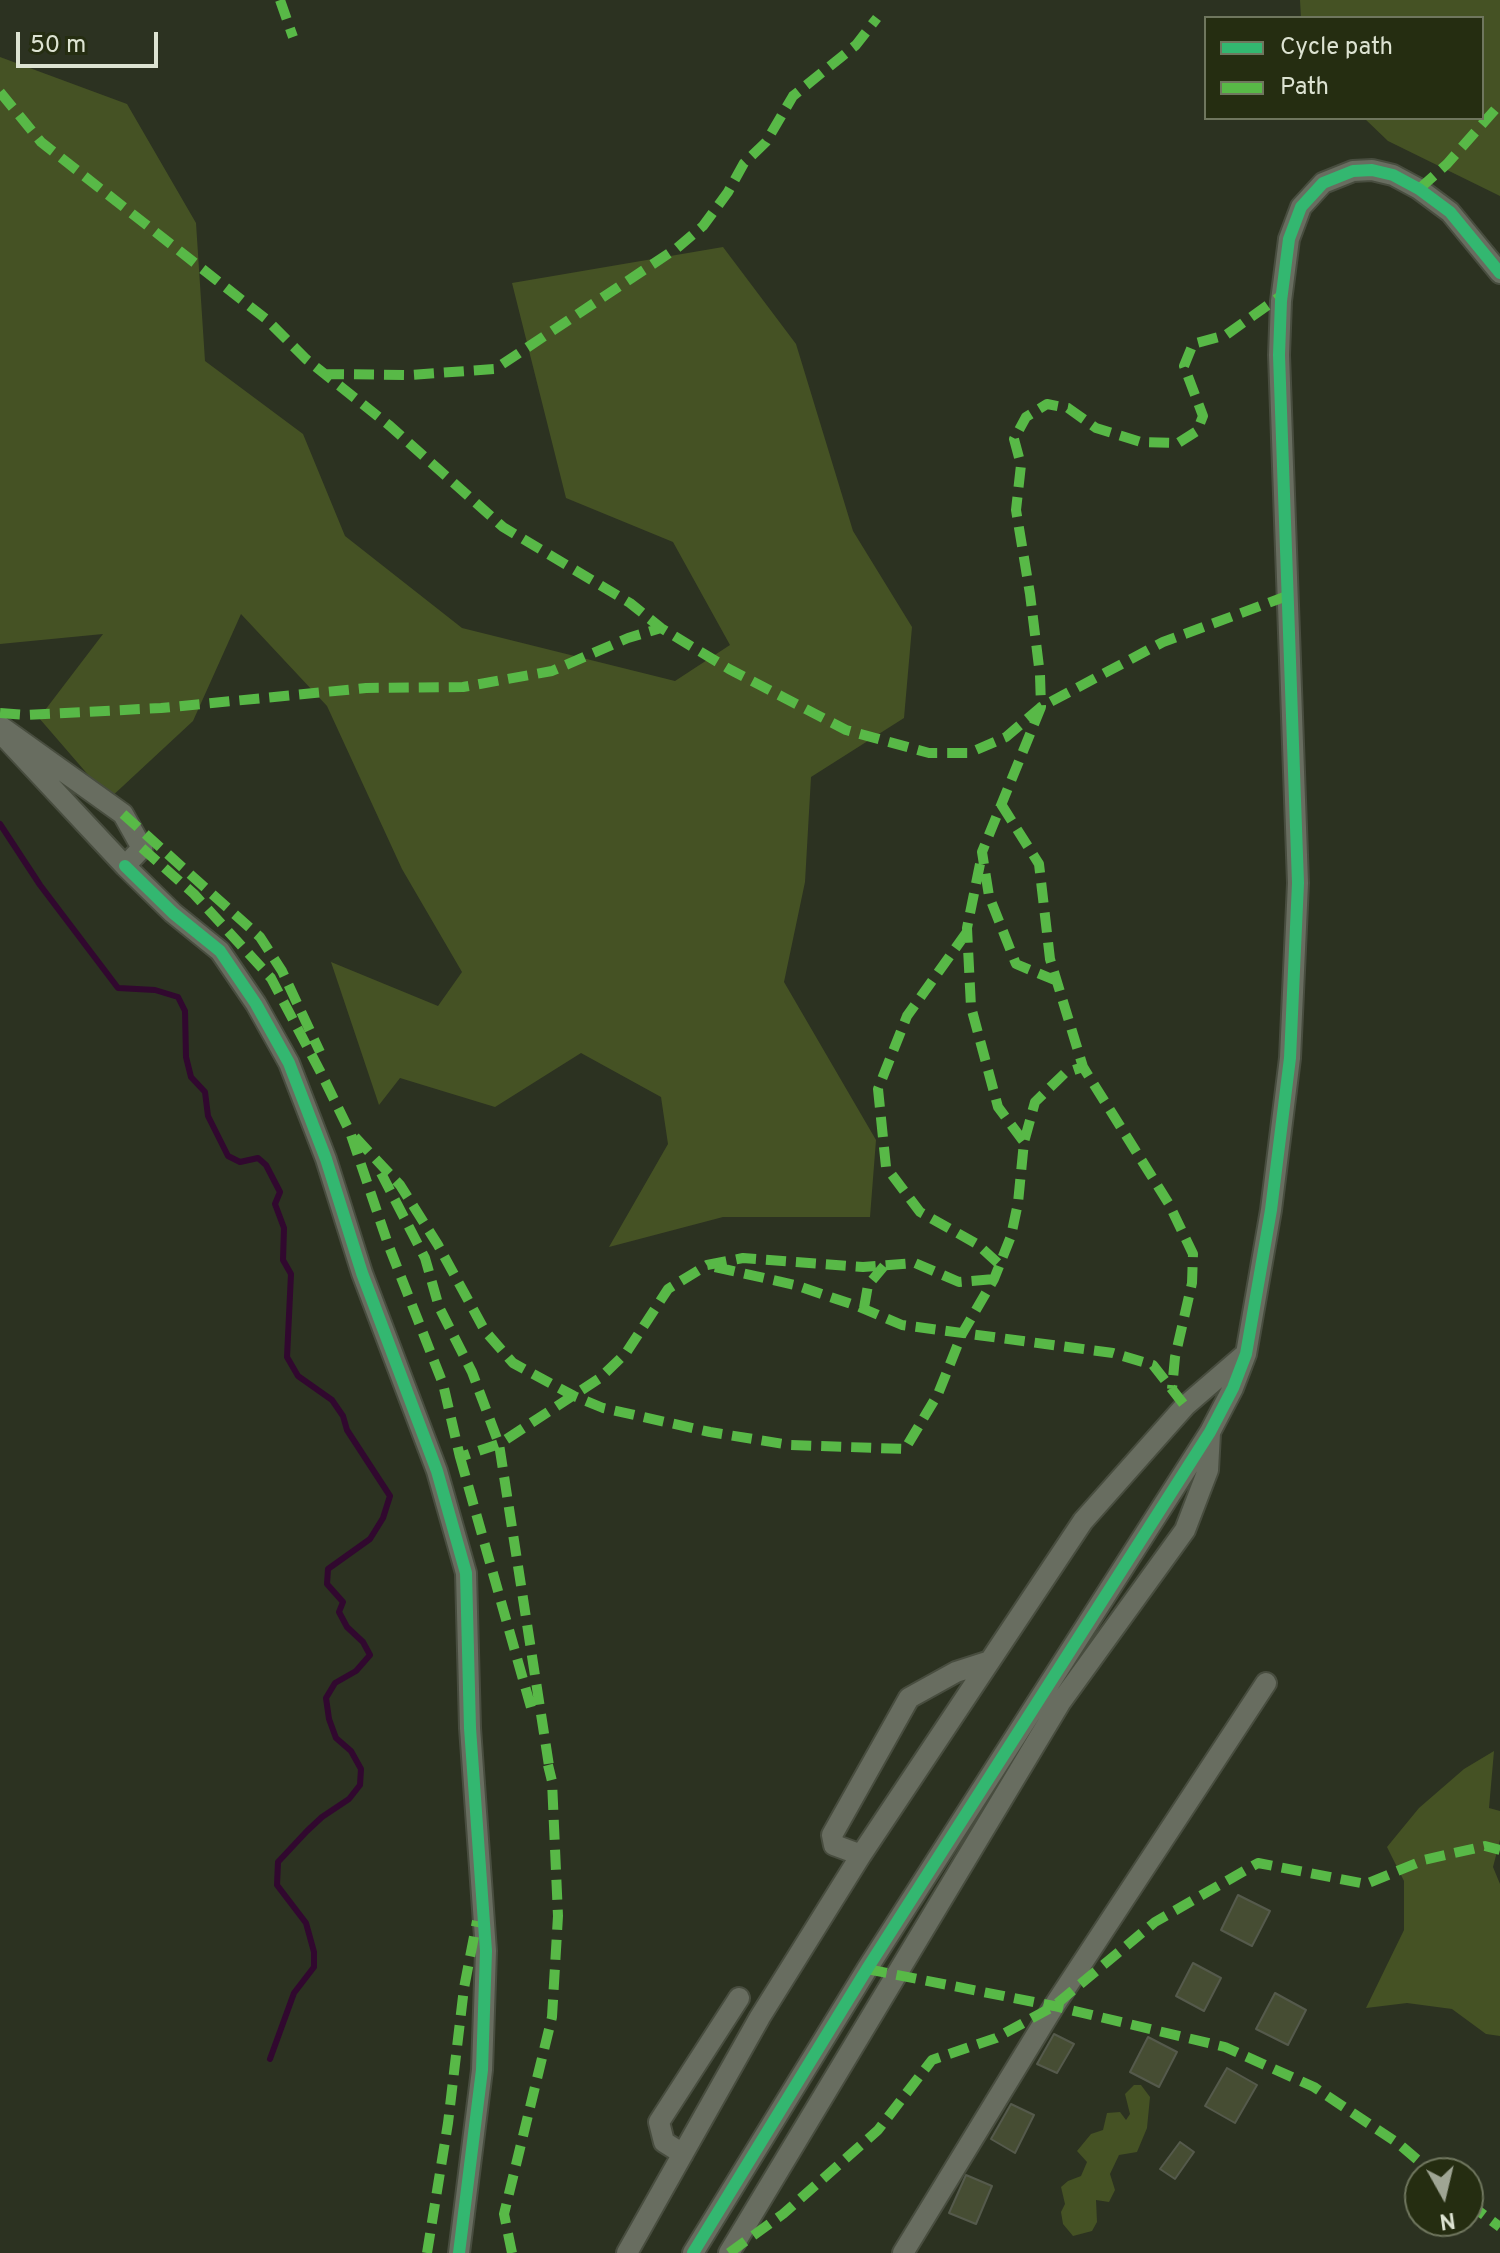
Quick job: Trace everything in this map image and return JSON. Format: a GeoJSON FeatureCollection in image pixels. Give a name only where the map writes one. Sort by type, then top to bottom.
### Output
{"type":"FeatureCollection","features":[{"type":"Feature","properties":{"kind":"street"},"geometry":{"type":"LineString","coordinates":[[693,2253],[867,1969],[1210,1432],[1233,1388],[1246,1354],[1271,1210],[1290,1058],[1298,899],[1279,355],[1281,301],[1289,239],[1301,207],[1323,183],[1353,171],[1372,170],[1393,175],[1419,189],[1450,212],[1500,273]]}},
{"type":"Feature","properties":{"kind":"street"},"geometry":{"type":"LineString","coordinates":[[0,726],[123,814],[142,848],[125,866]]}},
{"type":"Feature","properties":{"kind":"street"},"geometry":{"type":"LineString","coordinates":[[0,732],[125,866],[173,913],[220,951],[256,1004],[289,1063],[326,1159],[362,1273],[437,1471],[466,1573],[470,1728],[486,1951],[482,2070],[459,2253]]}},
{"type":"Feature","properties":{"kind":"street"},"geometry":{"type":"LineString","coordinates":[[627,2253],[760,2017],[861,1855],[1083,1521],[1185,1406],[1246,1354]]}},
{"type":"Feature","properties":{"kind":"street"},"geometry":{"type":"LineString","coordinates":[[729,2253],[1060,1703],[1185,1530],[1208,1470],[1210,1432]]}},
{"type":"Feature","properties":{"kind":"street"},"geometry":{"type":"LineString","coordinates":[[861,1855],[834,1845],[832,1835],[909,1698],[956,1672],[990,1661]]}},
{"type":"Feature","properties":{"kind":"street"},"geometry":{"type":"LineString","coordinates":[[903,2253],[1054,2006],[1266,1683]]}},
{"type":"Feature","properties":{"kind":"street"},"geometry":{"type":"LineString","coordinates":[[683,2154],[664,2142],[659,2122],[739,1998]]}},
{"type":"Feature","properties":{"kind":"green space"},"geometry":{"type":"Polygon","coordinates":[[[1300,0],[1500,0],[1500,196],[1388,141],[1366,120],[1484,120],[1484,16],[1301,16],[1300,0]]]}},
{"type":"Feature","properties":{"kind":"green space"},"geometry":{"type":"Polygon","coordinates":[[[0,57],[127,104],[196,223],[205,361],[303,434],[345,536],[462,628],[675,681],[730,645],[673,542],[566,498],[512,283],[723,247],[796,344],[853,531],[912,627],[904,718],[811,777],[805,882],[784,982],[876,1140],[870,1217],[723,1217],[609,1247],[668,1144],[661,1097],[581,1053],[495,1107],[400,1078],[379,1105],[331,962],[438,1006],[462,972],[402,869],[327,706],[241,614],[193,721],[109,799],[39,718],[103,634],[0,644],[0,57]]]}},
{"type":"Feature","properties":{"kind":"green space"},"geometry":{"type":"Polygon","coordinates":[[[1494,1751],[1489,1808],[1500,1811],[1500,1840],[1493,1867],[1500,1884],[1500,2036],[1486,2034],[1452,2009],[1407,2003],[1366,2008],[1404,1930],[1404,1881],[1387,1847],[1419,1808],[1464,1769],[1494,1751]]]}},
{"type":"Feature","properties":{"kind":"green space"},"geometry":{"type":"Polygon","coordinates":[[[1134,2085],[1141,2085],[1150,2097],[1147,2128],[1137,2152],[1119,2155],[1110,2174],[1115,2190],[1109,2202],[1096,2200],[1097,2222],[1092,2231],[1073,2236],[1063,2224],[1061,2212],[1065,2204],[1061,2187],[1081,2176],[1087,2162],[1077,2151],[1091,2134],[1103,2130],[1107,2113],[1120,2112],[1126,2120],[1130,2114],[1125,2094],[1134,2085]]]}},
{"type":"Feature","properties":{"kind":"building"},"geometry":{"type":"Polygon","coordinates":[[[1238,1895],[1270,1911],[1252,1946],[1221,1930],[1238,1895]]]}},
{"type":"Feature","properties":{"kind":"building"},"geometry":{"type":"Polygon","coordinates":[[[1193,1963],[1221,1978],[1204,2011],[1176,1996],[1193,1963]]]}},
{"type":"Feature","properties":{"kind":"building"},"geometry":{"type":"Polygon","coordinates":[[[1275,1993],[1306,2010],[1288,2045],[1256,2029],[1275,1993]]]}},
{"type":"Feature","properties":{"kind":"building"},"geometry":{"type":"Polygon","coordinates":[[[1054,2034],[1074,2044],[1057,2073],[1037,2064],[1054,2034]]]}},
{"type":"Feature","properties":{"kind":"building"},"geometry":{"type":"Polygon","coordinates":[[[1148,2037],[1177,2052],[1159,2087],[1130,2072],[1148,2037]]]}},
{"type":"Feature","properties":{"kind":"building"},"geometry":{"type":"Polygon","coordinates":[[[1227,2068],[1257,2085],[1235,2123],[1205,2106],[1227,2068]]]}},
{"type":"Feature","properties":{"kind":"building"},"geometry":{"type":"Polygon","coordinates":[[[1011,2104],[1034,2115],[1015,2153],[991,2139],[1011,2104]]]}},
{"type":"Feature","properties":{"kind":"building"},"geometry":{"type":"Polygon","coordinates":[[[1180,2142],[1194,2152],[1175,2179],[1160,2169],[1180,2142]]]}},
{"type":"Feature","properties":{"kind":"building"},"geometry":{"type":"Polygon","coordinates":[[[966,2175],[992,2186],[976,2224],[949,2213],[966,2175]]]}},
{"type":"Feature","properties":{"kind":"waterway"},"geometry":{"type":"LineString","coordinates":[[0,824],[40,885],[118,988],[155,990],[178,997],[185,1011],[186,1057],[191,1077],[205,1092],[208,1116],[228,1156],[240,1162],[258,1158],[266,1165],[280,1192],[275,1204],[284,1228],[283,1260],[291,1274],[287,1357],[298,1376],[332,1400],[343,1416],[347,1430],[390,1496],[383,1518],[370,1539],[328,1569],[327,1584],[343,1602],[339,1612],[370,1655],[356,1671],[335,1683],[326,1698],[336,1738],[351,1751],[361,1769],[360,1785],[349,1799],[307,1831],[278,1862],[277,1885],[306,1923],[314,1952],[314,1967],[294,1993],[270,2059]]}},
{"type":"Feature","properties":{"kind":"marked path"},"geometry":{"type":"LineString","coordinates":[[280,0],[293,37]]}},
{"type":"Feature","properties":{"kind":"marked path"},"geometry":{"type":"LineString","coordinates":[[324,374],[410,375],[495,369],[677,248],[703,226],[728,192],[744,163],[766,142],[793,96],[856,45],[877,18]]}},
{"type":"Feature","properties":{"kind":"marked path"},"geometry":{"type":"LineString","coordinates":[[0,92],[41,142],[266,319],[306,359],[390,426],[503,527],[630,603],[661,628],[729,669],[846,730],[929,753],[969,753],[1006,737],[1041,707],[1030,594],[1016,510],[1021,465],[1014,439],[1026,417],[1047,404],[1068,408],[1096,428],[1141,442],[1178,443],[1197,431],[1203,416],[1184,366],[1193,344],[1226,335],[1282,295]]}},
{"type":"Feature","properties":{"kind":"marked path"},"geometry":{"type":"LineString","coordinates":[[1419,189],[1447,164],[1500,104]]}},
{"type":"Feature","properties":{"kind":"marked path"},"geometry":{"type":"LineString","coordinates":[[1057,981],[1016,964],[989,896],[982,852],[1041,707],[1163,642],[1287,596]]}},
{"type":"Feature","properties":{"kind":"marked path"},"geometry":{"type":"LineString","coordinates":[[0,713],[27,715],[161,708],[366,688],[463,687],[552,671],[628,638],[661,628]]}},
{"type":"Feature","properties":{"kind":"marked path"},"geometry":{"type":"LineString","coordinates":[[1001,804],[1039,864],[1050,959],[1083,1067],[1169,1204],[1193,1254],[1192,1283],[1175,1357],[1172,1389]]}},
{"type":"Feature","properties":{"kind":"marked path"},"geometry":{"type":"LineString","coordinates":[[123,814],[260,937],[282,971],[320,1052]]}},
{"type":"Feature","properties":{"kind":"marked path"},"geometry":{"type":"LineString","coordinates":[[142,848],[194,894],[271,978],[320,1071],[350,1132],[388,1244],[443,1384],[460,1457],[499,1444],[600,1378],[626,1353],[668,1289],[707,1265],[743,1258],[863,1267],[915,1263],[959,1282],[994,1279]]}},
{"type":"Feature","properties":{"kind":"marked path"},"geometry":{"type":"LineString","coordinates":[[980,864],[967,928],[971,1007],[998,1107],[1024,1142]]}},
{"type":"Feature","properties":{"kind":"marked path"},"geometry":{"type":"LineString","coordinates":[[967,932],[907,1016],[878,1089],[886,1167],[920,1212],[977,1244],[1000,1265]]}},
{"type":"Feature","properties":{"kind":"marked path"},"geometry":{"type":"LineString","coordinates":[[355,1137],[400,1185],[438,1245],[485,1331],[513,1363],[603,1408],[710,1432],[790,1445],[905,1449],[938,1394],[962,1334],[994,1279],[1011,1236],[1018,1203],[1024,1142],[1035,1102],[1065,1073],[1083,1067]]}},
{"type":"Feature","properties":{"kind":"marked path"},"geometry":{"type":"LineString","coordinates":[[381,1173],[425,1258],[439,1307],[472,1372],[499,1444],[550,1772]]}},
{"type":"Feature","properties":{"kind":"marked path"},"geometry":{"type":"LineString","coordinates":[[864,1308],[868,1285],[884,1266]]}},
{"type":"Feature","properties":{"kind":"marked path"},"geometry":{"type":"LineString","coordinates":[[715,1267],[795,1285],[902,1325],[1113,1353],[1153,1365],[1185,1406]]}},
{"type":"Feature","properties":{"kind":"marked path"},"geometry":{"type":"LineString","coordinates":[[460,1457],[532,1711]]}},
{"type":"Feature","properties":{"kind":"marked path"},"geometry":{"type":"LineString","coordinates":[[512,2253],[504,2214],[552,2017],[558,1916],[552,1781],[548,1765]]}},
{"type":"Feature","properties":{"kind":"marked path"},"geometry":{"type":"LineString","coordinates":[[729,2253],[783,2214],[878,2130],[932,2060],[996,2038],[1054,2006],[1155,1922],[1258,1863],[1366,1884],[1424,1860],[1485,1846],[1500,1850]]}},
{"type":"Feature","properties":{"kind":"marked path"},"geometry":{"type":"LineString","coordinates":[[427,2253],[448,2123],[464,1988],[477,1921]]}},
{"type":"Feature","properties":{"kind":"marked path"},"geometry":{"type":"LineString","coordinates":[[867,1969],[1054,2006],[1225,2047],[1314,2087],[1414,2157]]}},
{"type":"Feature","properties":{"kind":"marked path"},"geometry":{"type":"LineString","coordinates":[[1484,2215],[1500,2227]]}},
{"type":"Feature","properties":{"kind":"cycle path"},"geometry":{"type":"LineString","coordinates":[[693,2253],[867,1969],[1210,1432],[1233,1388],[1246,1354],[1271,1210],[1290,1058],[1298,883],[1279,355],[1281,301],[1289,239],[1301,207],[1323,183],[1353,171],[1372,170],[1393,175],[1419,189],[1450,212],[1500,273]]}},
{"type":"Feature","properties":{"kind":"cycle path"},"geometry":{"type":"LineString","coordinates":[[125,866],[173,913],[220,951],[256,1004],[289,1063],[326,1159],[362,1273],[437,1471],[466,1573],[470,1728],[486,1951],[482,2070],[459,2253]]}}]}
